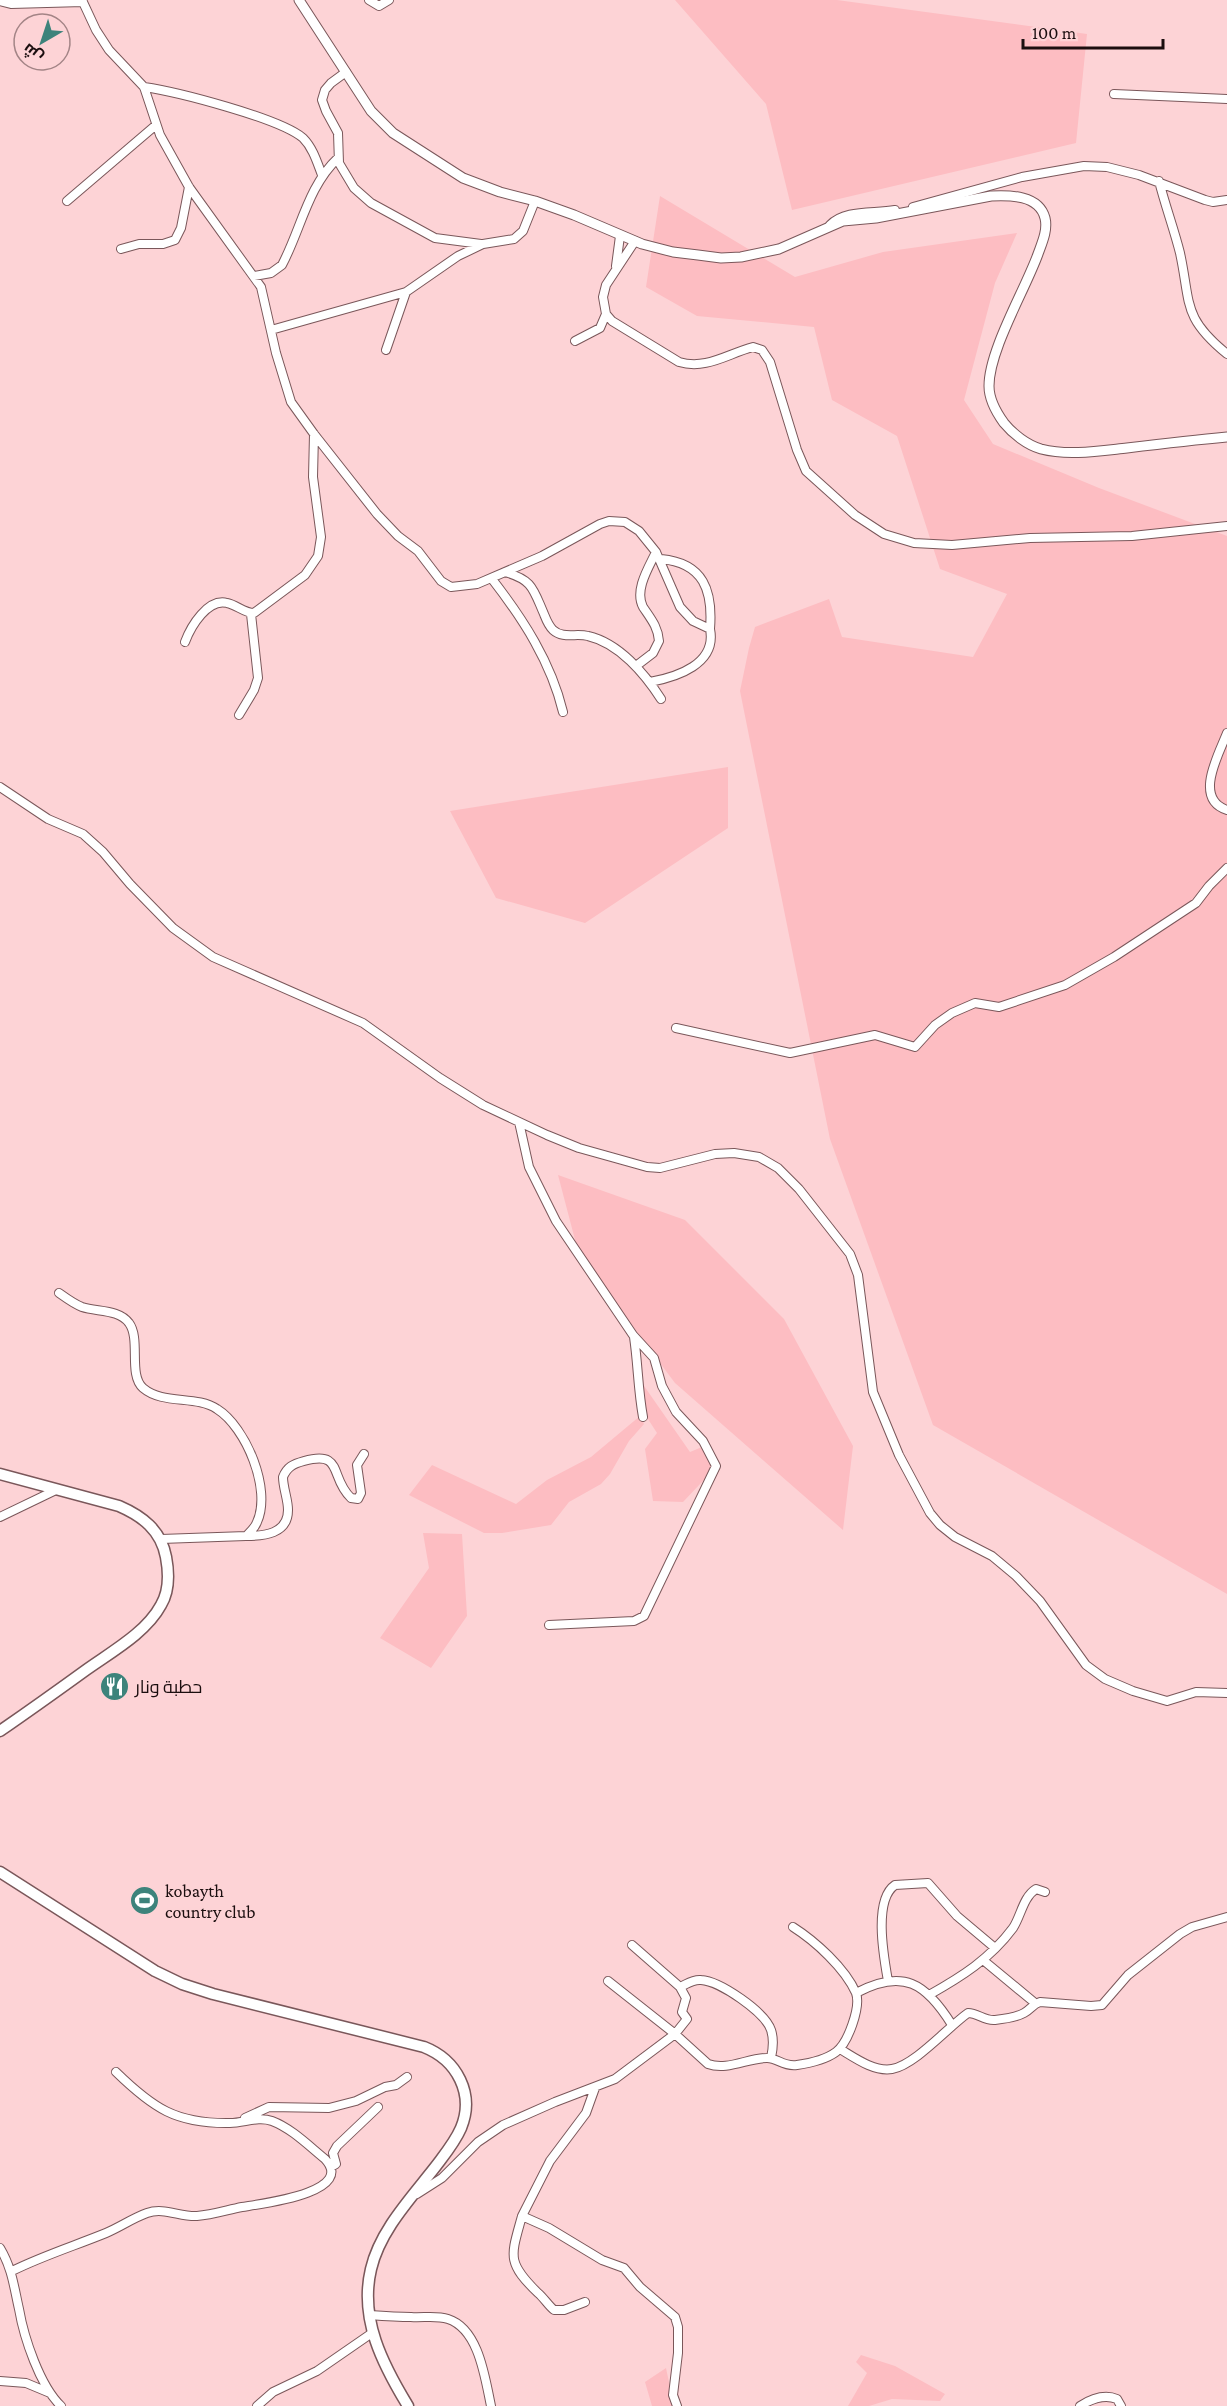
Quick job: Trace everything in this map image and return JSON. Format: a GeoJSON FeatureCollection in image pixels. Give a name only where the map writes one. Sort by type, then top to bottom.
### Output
{"type":"FeatureCollection","features":[{"type":"Feature","properties":{"kind":"main road"},"geometry":{"type":"LineString","coordinates":[[0,1474],[119,1506],[134,1513],[147,1522],[160,1539],[166,1553],[169,1581],[167,1594],[153,1617],[107,1655],[0,1731]]}},
{"type":"Feature","properties":{"kind":"main road"},"geometry":{"type":"LineString","coordinates":[[0,1872],[155,1971],[182,1984],[424,2047],[444,2057],[458,2073],[466,2104],[465,2116],[455,2139],[386,2233],[374,2257],[369,2278],[369,2315],[372,2332],[383,2363],[408,2406]]}},
{"type":"Feature","properties":{"kind":"street"},"geometry":{"type":"LineString","coordinates":[[299,0],[370,111],[393,133],[462,178],[500,192],[535,201],[574,215],[620,236],[673,252],[721,258],[741,257],[779,249],[843,221],[876,218],[991,196],[1007,195],[1030,201],[1037,205],[1045,217],[1044,237],[1005,331],[993,364],[989,384],[990,398],[996,412],[1008,429],[1022,440],[1038,448],[1059,452],[1112,450],[1227,437]]}},
{"type":"Feature","properties":{"kind":"street"},"geometry":{"type":"LineString","coordinates":[[369,0],[380,6],[389,0]]}},
{"type":"Feature","properties":{"kind":"street"},"geometry":{"type":"LineString","coordinates":[[0,1],[11,4],[83,1],[96,30],[110,50],[144,87],[156,125],[189,188],[254,276],[265,301],[291,402],[388,527],[418,551],[446,586],[465,587],[492,579],[542,556],[585,530],[609,521],[625,522],[632,526],[658,555],[680,608],[693,621],[710,629]]}},
{"type":"Feature","properties":{"kind":"street"},"geometry":{"type":"LineString","coordinates":[[346,72],[331,83],[322,100],[338,133],[338,158],[346,178],[371,203],[435,237],[483,244],[508,241],[519,236],[527,223],[535,201]]}},
{"type":"Feature","properties":{"kind":"street"},"geometry":{"type":"LineString","coordinates":[[144,87],[179,94],[288,129],[309,146],[322,175]]}},
{"type":"Feature","properties":{"kind":"street"},"geometry":{"type":"LineString","coordinates":[[1114,94],[1227,99]]}},
{"type":"Feature","properties":{"kind":"street"},"geometry":{"type":"LineString","coordinates":[[67,201],[156,125]]}},
{"type":"Feature","properties":{"kind":"street"},"geometry":{"type":"LineString","coordinates":[[254,276],[271,273],[282,265],[322,175],[338,158]]}},
{"type":"Feature","properties":{"kind":"street"},"geometry":{"type":"LineString","coordinates":[[829,226],[848,214],[909,208],[1022,177],[1084,166],[1107,167],[1159,181],[1213,202],[1227,200]]}},
{"type":"Feature","properties":{"kind":"street"},"geometry":{"type":"LineString","coordinates":[[1159,181],[1179,250],[1191,314],[1203,332],[1227,354]]}},
{"type":"Feature","properties":{"kind":"street"},"geometry":{"type":"LineString","coordinates":[[121,249],[139,244],[163,244],[175,240],[181,228],[189,188]]}},
{"type":"Feature","properties":{"kind":"street"},"geometry":{"type":"LineString","coordinates":[[616,267],[620,236]]}},
{"type":"Feature","properties":{"kind":"street"},"geometry":{"type":"LineString","coordinates":[[635,241],[616,267],[603,297],[606,314],[612,321],[669,356],[689,365],[699,366],[717,361],[753,347],[762,350],[770,362],[797,450],[806,471],[855,515],[884,534],[914,543],[952,545],[1030,538],[1132,536],[1227,526]]}},
{"type":"Feature","properties":{"kind":"street"},"geometry":{"type":"LineString","coordinates":[[271,330],[406,292],[458,256],[483,244]]}},
{"type":"Feature","properties":{"kind":"street"},"geometry":{"type":"LineString","coordinates":[[386,350],[406,292]]}},
{"type":"Feature","properties":{"kind":"street"},"geometry":{"type":"LineString","coordinates":[[575,341],[600,328],[606,314]]}},
{"type":"Feature","properties":{"kind":"street"},"geometry":{"type":"LineString","coordinates":[[251,614],[305,575],[318,556],[321,537],[313,477],[314,434]]}},
{"type":"Feature","properties":{"kind":"street"},"geometry":{"type":"LineString","coordinates":[[650,682],[681,673],[700,661],[707,653],[711,643],[710,596],[699,577],[690,567],[658,555]]}},
{"type":"Feature","properties":{"kind":"street"},"geometry":{"type":"LineString","coordinates":[[636,666],[653,653],[659,641],[655,624],[643,606],[640,595],[658,555]]}},
{"type":"Feature","properties":{"kind":"street"},"geometry":{"type":"LineString","coordinates":[[505,572],[528,581],[552,630],[565,636],[587,635],[597,639],[636,666],[661,699]]}},
{"type":"Feature","properties":{"kind":"street"},"geometry":{"type":"LineString","coordinates":[[492,579],[516,611],[547,663],[557,687],[563,712]]}},
{"type":"Feature","properties":{"kind":"street"},"geometry":{"type":"LineString","coordinates":[[184,642],[199,618],[214,604],[227,603],[251,614]]}},
{"type":"Feature","properties":{"kind":"street"},"geometry":{"type":"LineString","coordinates":[[239,715],[254,690],[258,678],[251,614]]}},
{"type":"Feature","properties":{"kind":"street"},"geometry":{"type":"LineString","coordinates":[[1227,733],[1209,788],[1213,799],[1227,810]]}},
{"type":"Feature","properties":{"kind":"street"},"geometry":{"type":"LineString","coordinates":[[0,787],[48,819],[83,834],[104,852],[164,920],[213,957],[363,1023],[459,1091],[519,1122],[579,1148],[647,1167],[660,1168],[715,1154],[734,1153],[759,1157],[778,1168],[799,1189],[850,1254],[858,1275],[873,1392],[899,1455],[930,1512],[940,1525],[955,1537],[992,1556],[1016,1576],[1041,1601],[1086,1665],[1105,1679],[1139,1693],[1167,1701],[1196,1692],[1227,1693]]}},
{"type":"Feature","properties":{"kind":"street"},"geometry":{"type":"LineString","coordinates":[[676,1028],[790,1053],[875,1035],[915,1047],[935,1025],[952,1013],[975,1003],[999,1006],[1065,985],[1114,957],[1196,903],[1227,868]]}},
{"type":"Feature","properties":{"kind":"street"},"geometry":{"type":"LineString","coordinates":[[519,1122],[529,1167],[556,1221],[633,1335],[654,1358],[662,1386],[672,1406],[704,1441],[716,1467],[644,1616],[634,1621],[549,1625]]}},
{"type":"Feature","properties":{"kind":"street"},"geometry":{"type":"LineString","coordinates":[[59,1293],[80,1306],[110,1312],[127,1320],[133,1332],[137,1378],[142,1388],[168,1397],[205,1403],[228,1417],[239,1431],[256,1465],[261,1501],[257,1522],[246,1536]]}},
{"type":"Feature","properties":{"kind":"street"},"geometry":{"type":"LineString","coordinates":[[633,1335],[643,1417]]}},
{"type":"Feature","properties":{"kind":"street"},"geometry":{"type":"LineString","coordinates":[[160,1539],[268,1535],[282,1526],[287,1517],[288,1508],[283,1477],[292,1464],[320,1457],[331,1463],[343,1490],[351,1498],[358,1499],[361,1493],[357,1465],[364,1454]]}},
{"type":"Feature","properties":{"kind":"street"},"geometry":{"type":"LineString","coordinates":[[0,1517],[56,1490]]}},
{"type":"Feature","properties":{"kind":"street"},"geometry":{"type":"LineString","coordinates":[[888,1981],[882,1929],[883,1911],[888,1891],[892,1886],[928,1883],[957,1916],[995,1948]]}},
{"type":"Feature","properties":{"kind":"street"},"geometry":{"type":"LineString","coordinates":[[929,1995],[959,1979],[983,1960],[1019,1918],[1030,1893],[1036,1889],[1045,1892]]}},
{"type":"Feature","properties":{"kind":"street"},"geometry":{"type":"LineString","coordinates":[[983,1960],[1035,2003],[1091,2006],[1102,2004],[1128,1975],[1180,1934],[1192,1927],[1227,1917]]}},
{"type":"Feature","properties":{"kind":"street"},"geometry":{"type":"LineString","coordinates":[[608,1981],[675,2034],[703,2061],[713,2066],[771,2058],[783,2065],[818,2061],[840,2049],[856,2012],[856,1993],[824,1952],[811,1939],[793,1927]]}},
{"type":"Feature","properties":{"kind":"street"},"geometry":{"type":"LineString","coordinates":[[413,2196],[442,2178],[478,2142],[503,2125],[615,2079],[675,2034],[687,2019],[682,2012],[686,1998],[680,1987],[632,1945]]}},
{"type":"Feature","properties":{"kind":"street"},"geometry":{"type":"LineString","coordinates":[[680,1987],[693,1981],[706,1980],[742,2000],[769,2025],[773,2044],[771,2058]]}},
{"type":"Feature","properties":{"kind":"street"},"geometry":{"type":"LineString","coordinates":[[856,1993],[888,1981],[912,1984],[929,1995],[952,2025]]}},
{"type":"Feature","properties":{"kind":"street"},"geometry":{"type":"LineString","coordinates":[[840,2049],[872,2066],[892,2069],[913,2058],[968,2013],[974,2013],[985,2020],[995,2020],[1026,2012],[1035,2003]]}},
{"type":"Feature","properties":{"kind":"street"},"geometry":{"type":"LineString","coordinates":[[12,2271],[36,2259],[111,2231],[148,2212],[164,2211],[194,2216],[292,2199],[324,2184],[330,2176],[331,2167],[320,2154],[273,2122],[260,2119],[234,2123],[193,2121],[167,2113],[148,2102],[116,2072]]}},
{"type":"Feature","properties":{"kind":"street"},"geometry":{"type":"LineString","coordinates":[[234,2123],[269,2107],[329,2108],[356,2101],[385,2087],[396,2085],[407,2077]]}},
{"type":"Feature","properties":{"kind":"street"},"geometry":{"type":"LineString","coordinates":[[585,2302],[560,2311],[554,2310],[520,2276],[516,2269],[513,2252],[522,2216],[545,2169],[586,2113],[595,2088]]}},
{"type":"Feature","properties":{"kind":"street"},"geometry":{"type":"LineString","coordinates":[[331,2167],[336,2164],[333,2153],[337,2146],[378,2107]]}},
{"type":"Feature","properties":{"kind":"street"},"geometry":{"type":"LineString","coordinates":[[522,2216],[549,2228],[602,2259],[624,2268],[646,2293],[675,2317],[678,2327],[678,2353],[673,2395],[677,2406]]}},
{"type":"Feature","properties":{"kind":"street"},"geometry":{"type":"LineString","coordinates":[[0,2248],[12,2271],[22,2325],[50,2393],[61,2406]]}},
{"type":"Feature","properties":{"kind":"street"},"geometry":{"type":"LineString","coordinates":[[369,2315],[443,2318],[456,2323],[465,2331],[474,2347],[491,2406]]}},
{"type":"Feature","properties":{"kind":"street"},"geometry":{"type":"LineString","coordinates":[[256,2406],[266,2396],[316,2371],[372,2332]]}},
{"type":"Feature","properties":{"kind":"street"},"geometry":{"type":"LineString","coordinates":[[0,2381],[26,2383],[50,2393]]}},
{"type":"Feature","properties":{"kind":"street"},"geometry":{"type":"LineString","coordinates":[[266,2396],[267,2406]]}},
{"type":"Feature","properties":{"kind":"street"},"geometry":{"type":"LineString","coordinates":[[1080,2406],[1090,2400],[1108,2397],[1118,2399],[1120,2406]]}},
{"type":"Feature","properties":{"kind":"shaded area"},"geometry":{"type":"Polygon","coordinates":[[[675,0],[837,0],[1087,34],[1076,143],[792,210],[766,104],[675,0]]]}},
{"type":"Feature","properties":{"kind":"shaded area"},"geometry":{"type":"Polygon","coordinates":[[[660,196],[795,277],[883,252],[1017,233],[995,283],[964,400],[993,444],[1099,488],[1227,536],[1227,1594],[933,1425],[830,1139],[740,691],[755,627],[829,599],[842,637],[973,657],[1007,594],[940,569],[897,436],[832,400],[814,327],[697,316],[646,287],[660,196]]]}},
{"type":"Feature","properties":{"kind":"shaded area"},"geometry":{"type":"Polygon","coordinates":[[[728,767],[728,828],[585,923],[496,898],[450,811],[728,767]]]}},
{"type":"Feature","properties":{"kind":"shaded area"},"geometry":{"type":"Polygon","coordinates":[[[558,1175],[685,1220],[784,1319],[853,1446],[843,1530],[675,1383],[579,1255],[558,1175]]]}},
{"type":"Feature","properties":{"kind":"shaded area"},"geometry":{"type":"Polygon","coordinates":[[[642,1383],[690,1452],[702,1447],[718,1465],[683,1502],[653,1501],[645,1449],[657,1433],[637,1402],[642,1383]]]}},
{"type":"Feature","properties":{"kind":"shaded area"},"geometry":{"type":"Polygon","coordinates":[[[640,1416],[644,1424],[629,1441],[610,1474],[601,1484],[569,1502],[551,1525],[502,1533],[484,1533],[409,1495],[432,1465],[516,1504],[547,1480],[591,1457],[640,1416]]]}},
{"type":"Feature","properties":{"kind":"shaded area"},"geometry":{"type":"Polygon","coordinates":[[[423,1533],[462,1534],[467,1616],[431,1668],[380,1638],[429,1568],[423,1533]]]}},
{"type":"Feature","properties":{"kind":"shaded area"},"geometry":{"type":"Polygon","coordinates":[[[861,2355],[895,2366],[945,2394],[940,2401],[892,2399],[869,2406],[848,2406],[867,2373],[856,2362],[861,2355]]]}},
{"type":"Feature","properties":{"kind":"shaded area"},"geometry":{"type":"Polygon","coordinates":[[[666,2368],[674,2406],[652,2406],[645,2382],[666,2368]]]}},
{"type":"Feature","properties":{"kind":"place","name":"حطبة ونار"},"geometry":{"type":"Point","coordinates":[114,1687]}},
{"type":"Feature","properties":{"kind":"place","name":"kobayth country club"},"geometry":{"type":"Point","coordinates":[144,1901]}}]}
